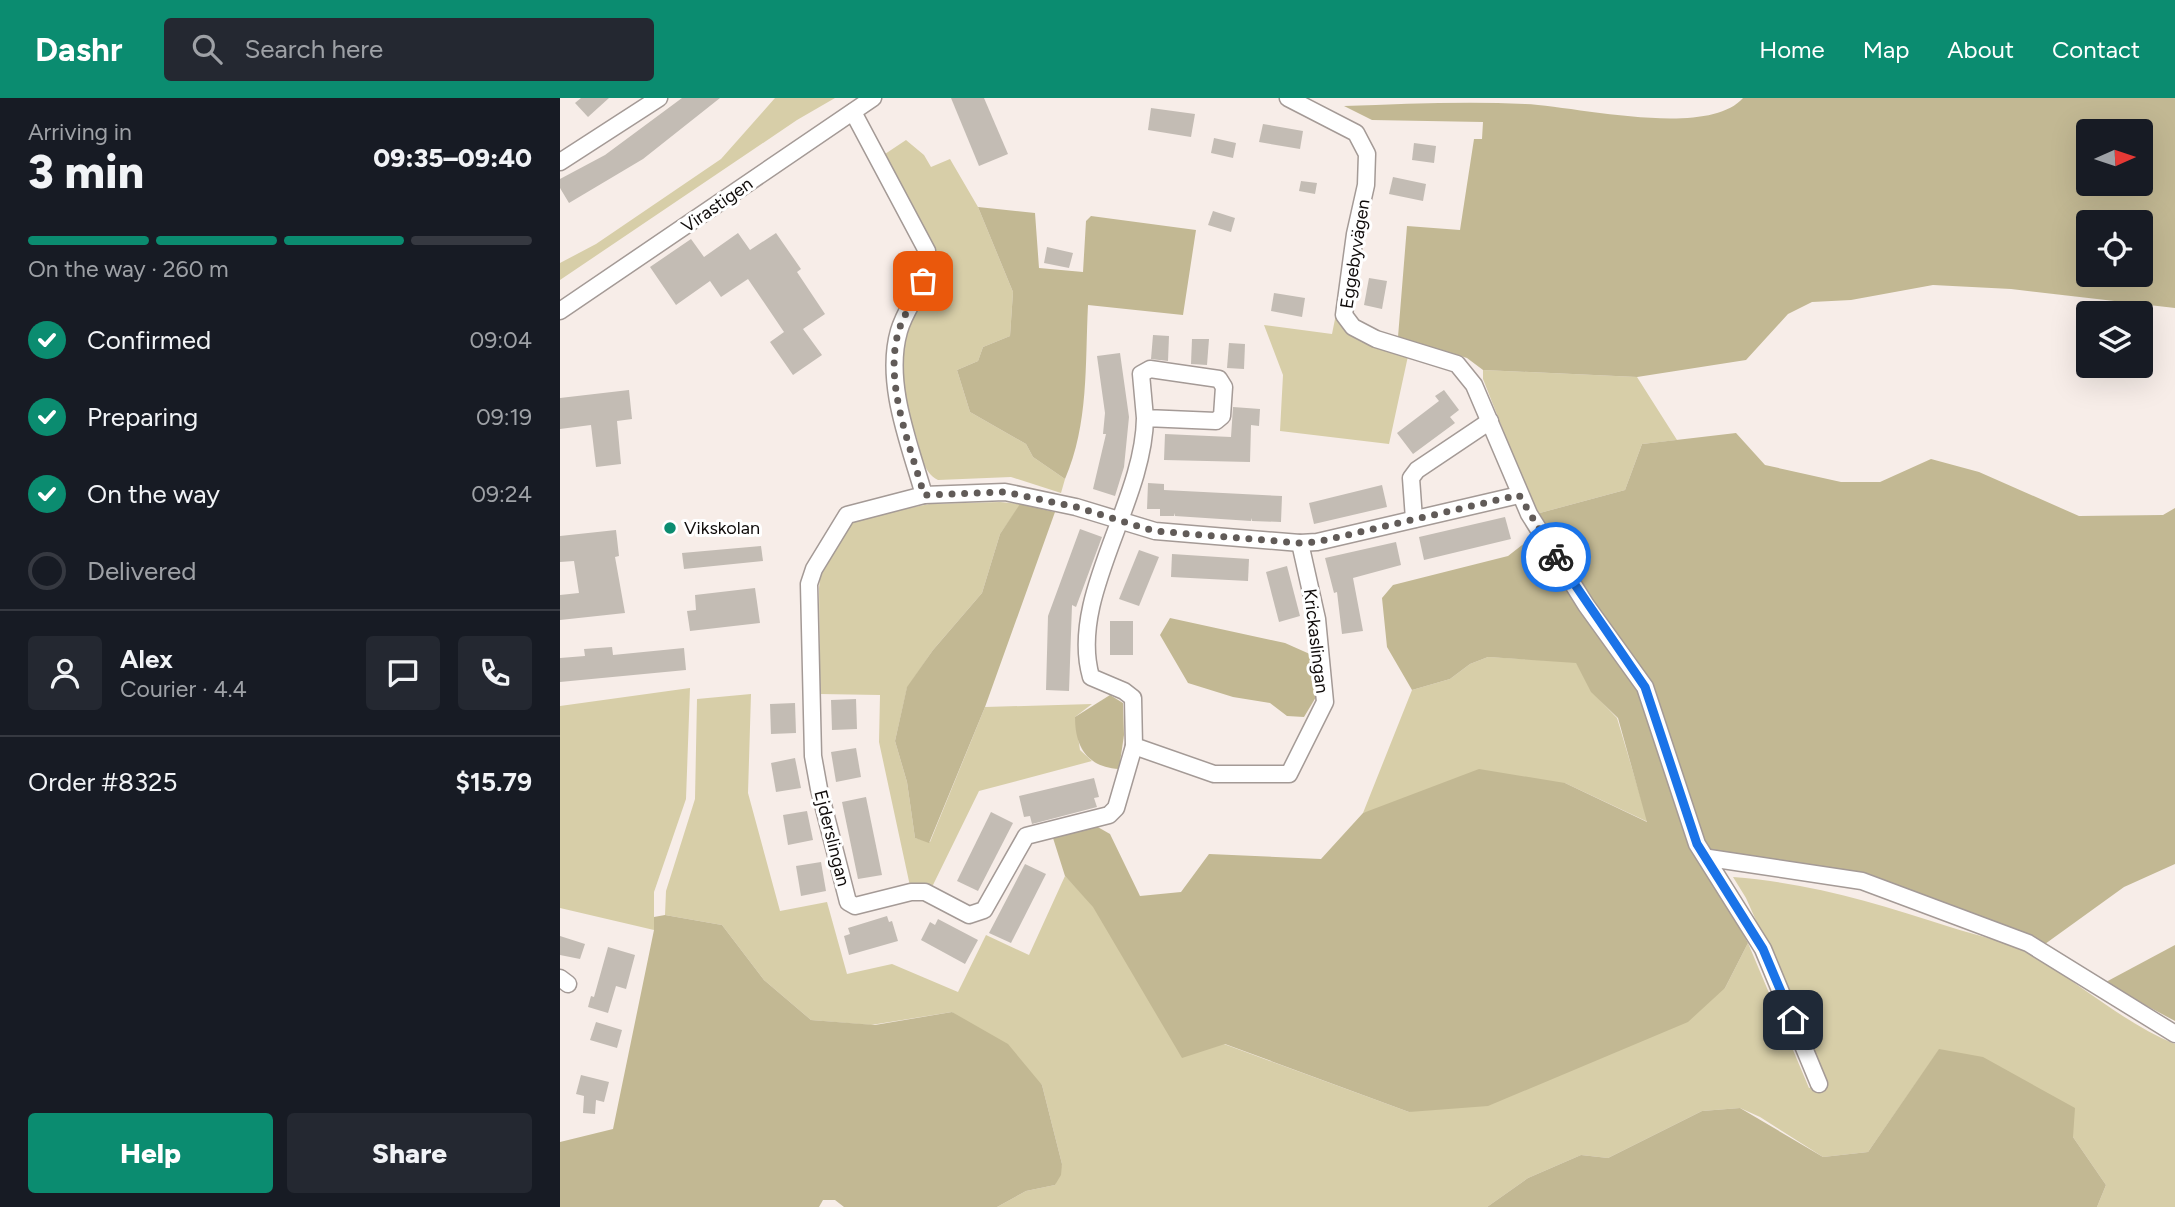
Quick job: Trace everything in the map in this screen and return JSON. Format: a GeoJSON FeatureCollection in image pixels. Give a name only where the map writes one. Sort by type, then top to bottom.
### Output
{"type":"FeatureCollection","features":[{"type":"Feature","properties":{"kind":"street"},"geometry":{"type":"LineString","coordinates":[[560,162],[658,98]]}},
{"type":"Feature","properties":{"kind":"street","name":"Virastigen"},"geometry":{"type":"LineString","coordinates":[[560,311],[873,98]]}},
{"type":"Feature","properties":{"kind":"street","name":"Eggebyvägen"},"geometry":{"type":"LineString","coordinates":[[1288,98],[1356,133],[1367,153],[1366,185],[1355,234],[1344,315],[1353,327],[1376,340],[1457,364],[1474,385],[1519,495],[1586,605],[1645,687],[1697,844],[1709,858],[1763,949],[1819,1084]]}},
{"type":"Feature","properties":{"kind":"street"},"geometry":{"type":"LineString","coordinates":[[853,112],[927,251],[929,267],[899,329],[894,356],[900,404],[924,495],[1005,492],[1122,520],[1154,531],[1300,543],[1317,542],[1519,495]]}},
{"type":"Feature","properties":{"kind":"street"},"geometry":{"type":"LineString","coordinates":[[1134,746],[1133,698],[1124,691],[1091,677],[1087,662],[1088,612],[1122,520],[1145,437],[1141,374],[1150,369],[1219,379],[1224,387],[1222,416],[1216,422],[1145,418]]}},
{"type":"Feature","properties":{"kind":"street"},"geometry":{"type":"LineString","coordinates":[[1414,519],[1411,478],[1417,470],[1490,421]]}},
{"type":"Feature","properties":{"kind":"street","name":"Ejderslingan"},"geometry":{"type":"LineString","coordinates":[[924,495],[847,516],[814,569],[809,584],[813,756],[848,902],[855,905],[925,892],[969,915],[984,910],[1026,836],[1109,815],[1116,808],[1134,746]]}},
{"type":"Feature","properties":{"kind":"street","name":"Krickaslingan"},"geometry":{"type":"LineString","coordinates":[[1134,746],[1214,774],[1289,774],[1325,702],[1317,620],[1300,543]]}},
{"type":"Feature","properties":{"kind":"street"},"geometry":{"type":"LineString","coordinates":[[1709,858],[1862,881],[2028,943],[2175,1034]]}},
{"type":"Feature","properties":{"kind":"shaded area"},"geometry":{"type":"Polygon","coordinates":[[[775,98],[835,98],[797,120],[560,280],[560,263],[596,244],[721,159],[775,98]]]}},
{"type":"Feature","properties":{"kind":"shaded area"},"geometry":{"type":"Polygon","coordinates":[[[1743,98],[2175,98],[2175,308],[2153,305],[2153,301],[2115,301],[2011,289],[1933,285],[1851,300],[1812,302],[1788,314],[1746,360],[1637,377],[1483,370],[1467,358],[1398,337],[1407,226],[1460,230],[1474,139],[1482,139],[1483,122],[1372,120],[1344,106],[1502,103],[1639,117],[1701,117],[1725,110],[1743,98]]]}},
{"type":"Feature","properties":{"kind":"shaded area"},"geometry":{"type":"Polygon","coordinates":[[[906,140],[924,155],[931,167],[950,159],[978,207],[1013,292],[1010,336],[983,347],[978,361],[957,370],[970,412],[1026,444],[1033,457],[1065,479],[1061,493],[1011,477],[938,480],[929,473],[923,462],[907,409],[901,373],[904,337],[933,250],[885,154],[906,140]]]}},
{"type":"Feature","properties":{"kind":"shaded area"},"geometry":{"type":"Polygon","coordinates":[[[978,207],[1035,213],[1039,268],[1083,272],[1086,221],[1091,216],[1196,230],[1183,315],[1088,305],[1082,416],[1073,458],[1065,479],[1033,457],[1026,444],[970,412],[957,370],[978,361],[983,347],[1010,336],[1013,292],[978,207]]]}},
{"type":"Feature","properties":{"kind":"shaded area"},"geometry":{"type":"Polygon","coordinates":[[[1336,314],[1358,339],[1408,356],[1389,444],[1280,431],[1283,375],[1264,325],[1332,334],[1336,314]]]}},
{"type":"Feature","properties":{"kind":"shaded area"},"geometry":{"type":"Polygon","coordinates":[[[1483,370],[1637,377],[1677,440],[1642,444],[1625,490],[1536,514],[1483,379],[1483,370]]]}},
{"type":"Feature","properties":{"kind":"shaded area"},"geometry":{"type":"Polygon","coordinates":[[[1736,433],[1765,465],[1841,482],[1880,482],[1931,459],[1979,472],[2079,516],[2163,515],[2175,508],[2175,864],[2124,887],[2045,944],[1865,873],[1726,853],[1700,857],[1748,943],[1725,988],[1688,1022],[1488,1106],[1409,1112],[1225,1044],[1182,1058],[1093,907],[1065,876],[1053,838],[1096,826],[1110,834],[1140,896],[1181,892],[1209,854],[1321,859],[1363,813],[1479,769],[1565,783],[1647,822],[1618,718],[1591,692],[1576,663],[1488,657],[1470,664],[1450,679],[1412,690],[1387,647],[1382,598],[1393,585],[1508,556],[1531,538],[1536,514],[1625,490],[1642,444],[1736,433]]]}},
{"type":"Feature","properties":{"kind":"shaded area"},"geometry":{"type":"Polygon","coordinates":[[[929,504],[1021,504],[1000,534],[982,593],[933,650],[907,688],[895,741],[907,782],[915,838],[930,842],[985,707],[1092,704],[1075,717],[1080,750],[1092,761],[979,791],[933,885],[910,886],[879,742],[880,695],[820,694],[821,569],[845,529],[857,519],[929,504]]]}},
{"type":"Feature","properties":{"kind":"shaded area"},"geometry":{"type":"Polygon","coordinates":[[[1020,504],[1055,512],[985,707],[929,843],[915,838],[907,782],[895,741],[907,687],[933,650],[982,593],[1000,534],[1020,504]]]}},
{"type":"Feature","properties":{"kind":"shaded area"},"geometry":{"type":"Polygon","coordinates":[[[1170,618],[1285,643],[1312,655],[1316,697],[1304,717],[1287,716],[1270,703],[1233,697],[1188,683],[1160,635],[1170,618]]]}},
{"type":"Feature","properties":{"kind":"shaded area"},"geometry":{"type":"Polygon","coordinates":[[[1488,657],[1576,662],[1592,692],[1617,718],[1648,822],[1565,783],[1363,813],[1412,690],[1450,679],[1470,664],[1488,657]]]}},
{"type":"Feature","properties":{"kind":"shaded area"},"geometry":{"type":"Polygon","coordinates":[[[690,688],[686,799],[654,892],[654,930],[560,908],[560,706],[690,688]]]}},
{"type":"Feature","properties":{"kind":"shaded area"},"geometry":{"type":"Polygon","coordinates":[[[751,694],[748,793],[780,911],[827,902],[847,974],[892,964],[958,992],[986,935],[1029,955],[1065,876],[1224,1044],[1409,1112],[1725,988],[1748,943],[1809,1088],[1827,1081],[1746,898],[1733,877],[1789,884],[1869,902],[2015,947],[2035,957],[2138,1025],[2175,1044],[2175,1207],[2097,1207],[2106,1185],[2073,1137],[1939,1050],[1868,1152],[1823,1157],[1760,1117],[1740,1108],[1702,1111],[1608,1158],[1581,1155],[1528,1178],[1487,1207],[997,1207],[1026,1191],[1055,1185],[1062,1164],[1042,1085],[952,1012],[871,1025],[811,1020],[764,980],[722,925],[665,915],[666,891],[695,799],[697,699],[751,694]]]}},
{"type":"Feature","properties":{"kind":"shaded area"},"geometry":{"type":"Polygon","coordinates":[[[1110,695],[1123,703],[1124,735],[1119,769],[1091,760],[1077,738],[1075,717],[1110,695]]]}},
{"type":"Feature","properties":{"kind":"shaded area"},"geometry":{"type":"Polygon","coordinates":[[[665,915],[722,925],[764,980],[811,1020],[875,1025],[952,1012],[1008,1044],[1042,1085],[1062,1164],[1061,1175],[1055,1185],[1026,1191],[997,1207],[844,1207],[835,1200],[823,1200],[819,1207],[560,1207],[560,1142],[613,1129],[654,930],[654,917],[665,915]]]}},
{"type":"Feature","properties":{"kind":"shaded area"},"geometry":{"type":"Polygon","coordinates":[[[2175,945],[2175,1021],[2104,983],[2175,945]]]}},
{"type":"Feature","properties":{"kind":"shaded area"},"geometry":{"type":"Polygon","coordinates":[[[1939,1049],[1983,1057],[2075,1108],[2073,1137],[2106,1185],[2097,1207],[1487,1207],[1528,1178],[1581,1155],[1608,1158],[1702,1111],[1740,1108],[1823,1157],[1868,1152],[1939,1049]]]}},
{"type":"Feature","properties":{"kind":"building"},"geometry":{"type":"Polygon","coordinates":[[[581,98],[609,98],[588,117],[575,103],[581,98]]]}},
{"type":"Feature","properties":{"kind":"building"},"geometry":{"type":"Polygon","coordinates":[[[682,98],[720,98],[643,159],[569,203],[560,188],[560,179],[605,155],[682,98]]]}},
{"type":"Feature","properties":{"kind":"building"},"geometry":{"type":"Polygon","coordinates":[[[951,98],[984,98],[1008,154],[979,166],[951,98]]]}},
{"type":"Feature","properties":{"kind":"building"},"geometry":{"type":"Polygon","coordinates":[[[1151,108],[1195,114],[1191,137],[1148,130],[1151,108]]]}},
{"type":"Feature","properties":{"kind":"building"},"geometry":{"type":"Polygon","coordinates":[[[1263,124],[1303,131],[1300,149],[1259,142],[1263,124]]]}},
{"type":"Feature","properties":{"kind":"building"},"geometry":{"type":"Polygon","coordinates":[[[1214,138],[1236,143],[1233,158],[1211,153],[1214,138]]]}},
{"type":"Feature","properties":{"kind":"building"},"geometry":{"type":"Polygon","coordinates":[[[1414,143],[1436,146],[1434,163],[1412,160],[1414,143]]]}},
{"type":"Feature","properties":{"kind":"building"},"geometry":{"type":"Polygon","coordinates":[[[1393,177],[1426,184],[1423,201],[1389,194],[1393,177]]]}},
{"type":"Feature","properties":{"kind":"building"},"geometry":{"type":"Polygon","coordinates":[[[1301,181],[1317,183],[1315,194],[1299,191],[1301,181]]]}},
{"type":"Feature","properties":{"kind":"building"},"geometry":{"type":"Polygon","coordinates":[[[1213,211],[1235,218],[1231,232],[1208,225],[1213,211]]]}},
{"type":"Feature","properties":{"kind":"building"},"geometry":{"type":"Polygon","coordinates":[[[738,233],[750,250],[776,233],[801,269],[797,272],[825,314],[803,329],[822,355],[793,375],[770,342],[784,332],[748,279],[721,297],[710,281],[676,305],[650,267],[691,239],[704,257],[738,233]]]}},
{"type":"Feature","properties":{"kind":"building"},"geometry":{"type":"Polygon","coordinates":[[[1047,247],[1073,253],[1069,268],[1044,263],[1047,247]]]}},
{"type":"Feature","properties":{"kind":"building"},"geometry":{"type":"Polygon","coordinates":[[[1369,278],[1387,281],[1382,309],[1364,305],[1369,278]]]}},
{"type":"Feature","properties":{"kind":"building"},"geometry":{"type":"Polygon","coordinates":[[[1274,293],[1305,298],[1302,317],[1271,311],[1274,293]]]}},
{"type":"Feature","properties":{"kind":"building"},"geometry":{"type":"Polygon","coordinates":[[[1153,335],[1169,336],[1168,361],[1151,359],[1153,335]]]}},
{"type":"Feature","properties":{"kind":"building"},"geometry":{"type":"Polygon","coordinates":[[[1192,339],[1209,339],[1207,365],[1191,364],[1192,339]]]}},
{"type":"Feature","properties":{"kind":"building"},"geometry":{"type":"Polygon","coordinates":[[[1229,343],[1245,344],[1244,369],[1227,368],[1229,343]]]}},
{"type":"Feature","properties":{"kind":"building"},"geometry":{"type":"Polygon","coordinates":[[[1120,353],[1129,417],[1124,467],[1115,496],[1093,489],[1106,434],[1103,434],[1105,413],[1097,356],[1120,353]]]}},
{"type":"Feature","properties":{"kind":"building"},"geometry":{"type":"Polygon","coordinates":[[[629,390],[632,419],[617,421],[621,464],[596,467],[591,425],[560,429],[560,398],[629,390]]]}},
{"type":"Feature","properties":{"kind":"building"},"geometry":{"type":"Polygon","coordinates":[[[1444,390],[1459,410],[1450,417],[1455,423],[1413,454],[1397,433],[1439,401],[1435,396],[1444,390]]]}},
{"type":"Feature","properties":{"kind":"building"},"geometry":{"type":"Polygon","coordinates":[[[1233,407],[1260,409],[1259,426],[1251,425],[1250,462],[1164,460],[1165,434],[1231,437],[1233,407]]]}},
{"type":"Feature","properties":{"kind":"building"},"geometry":{"type":"Polygon","coordinates":[[[1148,483],[1164,484],[1164,490],[1282,496],[1281,522],[1252,521],[1251,518],[1251,521],[1175,516],[1175,513],[1174,516],[1160,516],[1160,509],[1147,509],[1148,483]]]}},
{"type":"Feature","properties":{"kind":"building"},"geometry":{"type":"Polygon","coordinates":[[[1382,485],[1387,507],[1314,524],[1309,503],[1382,485]]]}},
{"type":"Feature","properties":{"kind":"building"},"geometry":{"type":"Polygon","coordinates":[[[1505,517],[1511,539],[1424,560],[1419,537],[1505,517]]]}},
{"type":"Feature","properties":{"kind":"building"},"geometry":{"type":"Polygon","coordinates":[[[1080,529],[1102,537],[1076,607],[1072,605],[1069,691],[1046,690],[1048,616],[1080,529]]]}},
{"type":"Feature","properties":{"kind":"building"},"geometry":{"type":"Polygon","coordinates":[[[616,530],[619,556],[615,557],[625,613],[560,620],[560,595],[579,593],[574,561],[560,562],[560,536],[616,530]]]}},
{"type":"Feature","properties":{"kind":"building"},"geometry":{"type":"Polygon","coordinates":[[[1396,542],[1401,565],[1353,578],[1363,631],[1342,634],[1337,592],[1334,593],[1325,558],[1396,542]]]}},
{"type":"Feature","properties":{"kind":"building"},"geometry":{"type":"Polygon","coordinates":[[[761,546],[763,561],[684,569],[682,553],[761,546]]]}},
{"type":"Feature","properties":{"kind":"building"},"geometry":{"type":"Polygon","coordinates":[[[1139,550],[1159,557],[1139,606],[1119,599],[1139,550]]]}},
{"type":"Feature","properties":{"kind":"building"},"geometry":{"type":"Polygon","coordinates":[[[1172,554],[1249,559],[1248,581],[1171,577],[1172,554]]]}},
{"type":"Feature","properties":{"kind":"building"},"geometry":{"type":"Polygon","coordinates":[[[1287,566],[1300,616],[1279,622],[1266,572],[1287,566]]]}},
{"type":"Feature","properties":{"kind":"building"},"geometry":{"type":"Polygon","coordinates":[[[755,588],[760,623],[690,631],[687,611],[696,610],[695,595],[755,588]]]}},
{"type":"Feature","properties":{"kind":"building"},"geometry":{"type":"Polygon","coordinates":[[[1110,621],[1133,621],[1133,655],[1110,655],[1110,621]]]}},
{"type":"Feature","properties":{"kind":"building"},"geometry":{"type":"Polygon","coordinates":[[[612,647],[613,655],[684,648],[686,670],[560,682],[560,658],[585,656],[584,649],[612,647]]]}},
{"type":"Feature","properties":{"kind":"building"},"geometry":{"type":"Polygon","coordinates":[[[856,699],[857,729],[832,730],[831,700],[856,699]]]}},
{"type":"Feature","properties":{"kind":"building"},"geometry":{"type":"Polygon","coordinates":[[[795,703],[796,733],[771,734],[770,704],[795,703]]]}},
{"type":"Feature","properties":{"kind":"building"},"geometry":{"type":"Polygon","coordinates":[[[856,748],[861,777],[836,782],[831,752],[856,748]]]}},
{"type":"Feature","properties":{"kind":"building"},"geometry":{"type":"Polygon","coordinates":[[[795,758],[801,788],[776,792],[771,763],[795,758]]]}},
{"type":"Feature","properties":{"kind":"building"},"geometry":{"type":"Polygon","coordinates":[[[1094,778],[1099,797],[1094,798],[1097,807],[1032,824],[1030,816],[1024,817],[1019,796],[1094,778]]]}},
{"type":"Feature","properties":{"kind":"building"},"geometry":{"type":"Polygon","coordinates":[[[866,797],[882,875],[858,879],[842,802],[866,797]]]}},
{"type":"Feature","properties":{"kind":"building"},"geometry":{"type":"Polygon","coordinates":[[[807,811],[813,840],[788,845],[783,815],[807,811]]]}},
{"type":"Feature","properties":{"kind":"building"},"geometry":{"type":"Polygon","coordinates":[[[991,812],[1013,823],[978,891],[957,881],[991,812]]]}},
{"type":"Feature","properties":{"kind":"building"},"geometry":{"type":"Polygon","coordinates":[[[821,862],[826,891],[801,896],[796,866],[821,862]]]}},
{"type":"Feature","properties":{"kind":"building"},"geometry":{"type":"Polygon","coordinates":[[[1025,864],[1046,874],[1011,943],[989,933],[1025,864]]]}},
{"type":"Feature","properties":{"kind":"building"},"geometry":{"type":"Polygon","coordinates":[[[887,916],[889,922],[892,921],[898,941],[849,955],[844,936],[850,934],[848,928],[887,916]]]}},
{"type":"Feature","properties":{"kind":"building"},"geometry":{"type":"Polygon","coordinates":[[[938,919],[978,940],[965,964],[921,940],[930,922],[935,925],[938,919]]]}},
{"type":"Feature","properties":{"kind":"building"},"geometry":{"type":"Polygon","coordinates":[[[560,936],[585,944],[580,959],[560,955],[560,936]]]}},
{"type":"Feature","properties":{"kind":"building"},"geometry":{"type":"Polygon","coordinates":[[[608,947],[635,955],[626,989],[616,986],[608,1013],[588,1007],[591,996],[594,997],[608,947]]]}},
{"type":"Feature","properties":{"kind":"building"},"geometry":{"type":"Polygon","coordinates":[[[596,1022],[622,1030],[617,1048],[590,1040],[596,1022]]]}},
{"type":"Feature","properties":{"kind":"building"},"geometry":{"type":"Polygon","coordinates":[[[581,1075],[609,1082],[604,1102],[596,1100],[595,1114],[583,1113],[584,1096],[576,1094],[581,1075]]]}},
{"type":"Feature","properties":{"kind":"way so far"},"geometry":{"type":"LineString","coordinates":[[923,281],[899,329],[894,356],[900,404],[924,495],[1005,492],[1076,507],[1154,531],[1300,543],[1317,542],[1519,495],[1556,557]]}},
{"type":"Feature","properties":{"kind":"place","name":"Vikskolan"},"geometry":{"type":"Point","coordinates":[670,528]}},
{"type":"Feature","properties":{"kind":"route"},"geometry":{"type":"LineString","coordinates":[[1556,557],[1586,605],[1645,687],[1697,844],[1709,858],[1763,949],[1793,1020]]}}]}
